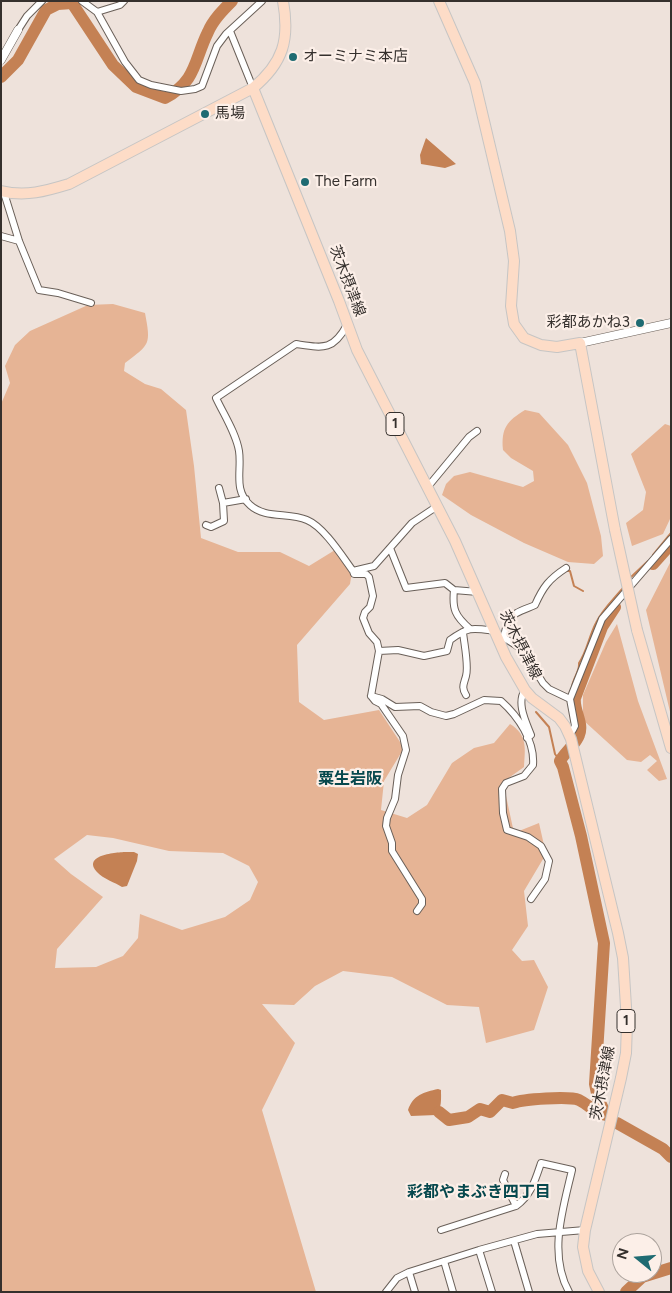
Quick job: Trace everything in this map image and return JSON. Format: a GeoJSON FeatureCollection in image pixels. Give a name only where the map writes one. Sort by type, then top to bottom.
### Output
{"type":"FeatureCollection","features":[{"type":"Feature","properties":{"kind":"main road"},"geometry":{"type":"LineString","coordinates":[[3,191],[28,195],[69,184],[253,88],[268,76],[277,62],[284,44],[287,21],[283,1]]}},
{"type":"Feature","properties":{"kind":"main road"},"geometry":{"type":"LineString","coordinates":[[439,1],[476,83],[510,231],[514,261],[511,306],[514,324],[524,338],[541,346],[557,347],[580,343],[615,530],[637,630],[663,726],[671,748]]}},
{"type":"Feature","properties":{"kind":"main road","name":"茨木摂津線"},"geometry":{"type":"LineString","coordinates":[[253,88],[340,300],[357,350],[502,638],[506,656],[525,690],[532,698],[559,718],[571,740],[618,933],[622,958],[626,1023],[624,1064],[584,1230],[585,1261],[599,1292]]}},
{"type":"Feature","properties":{"kind":"street"},"geometry":{"type":"LineString","coordinates":[[1,60],[27,16],[42,1]]}},
{"type":"Feature","properties":{"kind":"street"},"geometry":{"type":"LineString","coordinates":[[82,1],[97,12],[125,62],[139,80],[151,85],[181,91],[202,86],[217,46],[262,1]]}},
{"type":"Feature","properties":{"kind":"street"},"geometry":{"type":"LineString","coordinates":[[97,12],[120,5],[124,1]]}},
{"type":"Feature","properties":{"kind":"street"},"geometry":{"type":"LineString","coordinates":[[230,31],[253,88]]}},
{"type":"Feature","properties":{"kind":"street"},"geometry":{"type":"LineString","coordinates":[[3,191],[19,242],[39,290],[90,302]]}},
{"type":"Feature","properties":{"kind":"street"},"geometry":{"type":"LineString","coordinates":[[1,236],[19,242]]}},
{"type":"Feature","properties":{"kind":"street"},"geometry":{"type":"LineString","coordinates":[[580,343],[671,323]]}},
{"type":"Feature","properties":{"kind":"street"},"geometry":{"type":"LineString","coordinates":[[347,325],[340,338],[332,345],[315,347],[296,344],[216,398],[239,451],[239,490],[250,505],[264,513],[291,515],[309,520],[322,531],[353,570],[354,574],[366,574],[369,577],[373,596],[370,607],[363,618],[369,634],[377,642],[379,651],[371,696],[381,704],[403,736],[406,750],[398,775],[395,799],[387,818],[386,826],[392,844],[392,852],[422,899],[422,904],[417,911]]}},
{"type":"Feature","properties":{"kind":"street"},"geometry":{"type":"LineString","coordinates":[[426,484],[431,483],[476,431]]}},
{"type":"Feature","properties":{"kind":"street"},"geometry":{"type":"LineString","coordinates":[[206,525],[211,527],[224,521],[223,503],[219,488]]}},
{"type":"Feature","properties":{"kind":"street"},"geometry":{"type":"LineString","coordinates":[[223,503],[246,499]]}},
{"type":"Feature","properties":{"kind":"street"},"geometry":{"type":"LineString","coordinates":[[353,570],[374,566],[412,523],[436,507]]}},
{"type":"Feature","properties":{"kind":"street"},"geometry":{"type":"LineString","coordinates":[[571,740],[575,726],[570,699],[592,640],[604,616],[671,539]]}},
{"type":"Feature","properties":{"kind":"street"},"geometry":{"type":"LineString","coordinates":[[390,548],[406,588],[445,584],[454,590],[478,592]]}},
{"type":"Feature","properties":{"kind":"street"},"geometry":{"type":"LineString","coordinates":[[502,638],[510,619],[521,611],[535,605],[539,595],[550,580],[566,568]]}},
{"type":"Feature","properties":{"kind":"street"},"geometry":{"type":"LineString","coordinates":[[454,590],[452,605],[466,631],[466,674],[463,684],[466,695]]}},
{"type":"Feature","properties":{"kind":"street"},"geometry":{"type":"LineString","coordinates":[[379,651],[398,650],[424,656],[447,651],[450,640],[466,631],[478,628],[522,649],[548,689],[570,699]]}},
{"type":"Feature","properties":{"kind":"street"},"geometry":{"type":"LineString","coordinates":[[525,690],[522,696],[522,714],[531,735],[528,738]]}},
{"type":"Feature","properties":{"kind":"street"},"geometry":{"type":"LineString","coordinates":[[371,696],[382,699],[395,707],[420,706],[431,712],[446,716],[484,700],[501,701],[519,720],[528,738],[533,765],[524,776],[506,783],[502,789],[503,813],[507,830],[528,837],[541,846],[549,860],[545,879],[531,899]]}},
{"type":"Feature","properties":{"kind":"street"},"geometry":{"type":"LineString","coordinates":[[441,1230],[516,1206],[532,1190],[541,1163],[572,1170],[558,1232],[561,1270],[569,1292]]}},
{"type":"Feature","properties":{"kind":"street"},"geometry":{"type":"LineString","coordinates":[[505,1174],[503,1180],[516,1206]]}},
{"type":"Feature","properties":{"kind":"street"},"geometry":{"type":"LineString","coordinates":[[386,1292],[397,1278],[409,1272],[479,1250],[536,1234],[584,1230]]}},
{"type":"Feature","properties":{"kind":"street"},"geometry":{"type":"LineString","coordinates":[[514,1241],[529,1292]]}},
{"type":"Feature","properties":{"kind":"street"},"geometry":{"type":"LineString","coordinates":[[479,1250],[492,1292]]}},
{"type":"Feature","properties":{"kind":"street"},"geometry":{"type":"LineString","coordinates":[[444,1261],[453,1292]]}},
{"type":"Feature","properties":{"kind":"street"},"geometry":{"type":"LineString","coordinates":[[409,1272],[415,1292]]}},
{"type":"Feature","properties":{"kind":"shaded area"},"geometry":{"type":"Polygon","coordinates":[[[426,138],[456,164],[445,168],[421,164],[420,155],[426,138]]]}},
{"type":"Feature","properties":{"kind":"shaded area"},"geometry":{"type":"Polygon","coordinates":[[[113,304],[145,313],[148,332],[147,343],[140,352],[125,363],[124,371],[145,384],[161,389],[186,410],[201,538],[238,552],[280,552],[309,566],[335,550],[352,572],[350,584],[297,645],[299,702],[324,720],[379,710],[404,748],[384,781],[381,810],[407,818],[427,805],[452,763],[474,748],[494,743],[510,724],[516,728],[523,738],[524,767],[503,782],[514,833],[539,823],[546,854],[524,891],[528,926],[512,950],[522,961],[534,960],[548,987],[534,1030],[486,1043],[479,1007],[447,1005],[392,977],[343,971],[315,986],[294,1005],[262,1004],[295,1043],[262,1110],[316,1292],[1,1292],[1,404],[10,383],[5,366],[15,345],[30,331],[88,305],[113,304]],[[87,835],[54,859],[103,897],[57,949],[55,968],[96,967],[123,956],[138,938],[140,914],[182,930],[225,917],[250,900],[258,882],[249,866],[223,853],[169,851],[113,838],[87,835]]]}},
{"type":"Feature","properties":{"kind":"shaded area"},"geometry":{"type":"Polygon","coordinates":[[[525,410],[539,413],[568,445],[587,483],[601,536],[603,556],[594,564],[568,562],[524,543],[471,515],[442,495],[446,484],[454,476],[470,472],[523,487],[534,481],[533,471],[511,458],[503,450],[504,431],[514,418],[525,410]]]}},
{"type":"Feature","properties":{"kind":"shaded area"},"geometry":{"type":"Polygon","coordinates":[[[665,424],[671,426],[670,519],[663,534],[632,546],[626,523],[643,510],[646,492],[631,454],[665,424]]]}},
{"type":"Feature","properties":{"kind":"shaded area"},"geometry":{"type":"Polygon","coordinates":[[[671,561],[671,716],[646,610],[671,561]]]}},
{"type":"Feature","properties":{"kind":"shaded area"},"geometry":{"type":"Polygon","coordinates":[[[617,624],[638,701],[667,779],[659,781],[647,770],[657,761],[650,755],[641,762],[627,760],[583,720],[583,695],[606,642],[617,624]]]}},
{"type":"Feature","properties":{"kind":"shaded area"},"geometry":{"type":"Polygon","coordinates":[[[134,852],[138,854],[137,861],[127,886],[122,887],[106,879],[94,867],[94,862],[102,856],[134,852]]]}},
{"type":"Feature","properties":{"kind":"shaded area"},"geometry":{"type":"Polygon","coordinates":[[[438,1089],[441,1090],[441,1103],[436,1115],[411,1116],[408,1110],[416,1098],[424,1093],[438,1089]]]}},
{"type":"Feature","properties":{"kind":"waterway"},"geometry":{"type":"LineString","coordinates":[[1,77],[18,60],[46,10],[58,4],[72,3],[113,65],[136,87],[165,98],[189,77],[210,28],[218,15],[232,1]]}},
{"type":"Feature","properties":{"kind":"waterway"},"geometry":{"type":"LineString","coordinates":[[653,555],[671,533]]}},
{"type":"Feature","properties":{"kind":"waterway"},"geometry":{"type":"LineString","coordinates":[[653,564],[671,544]]}},
{"type":"Feature","properties":{"kind":"waterway"},"geometry":{"type":"LineString","coordinates":[[630,578],[648,561]]}},
{"type":"Feature","properties":{"kind":"waterway"},"geometry":{"type":"LineString","coordinates":[[567,571],[570,571],[574,586],[583,591]]}},
{"type":"Feature","properties":{"kind":"waterway"},"geometry":{"type":"LineString","coordinates":[[572,688],[579,663],[596,623],[623,588]]}},
{"type":"Feature","properties":{"kind":"waterway"},"geometry":{"type":"LineString","coordinates":[[606,1115],[598,1098],[595,1084],[604,943],[581,836],[560,761],[579,735],[580,726],[575,707],[575,698],[602,627],[615,607]]}},
{"type":"Feature","properties":{"kind":"waterway"},"geometry":{"type":"LineString","coordinates":[[536,712],[549,727],[555,754],[560,761]]}},
{"type":"Feature","properties":{"kind":"waterway"},"geometry":{"type":"LineString","coordinates":[[439,1112],[449,1120],[468,1117],[480,1109],[490,1112],[502,1100],[513,1103],[536,1099],[566,1098],[579,1100],[606,1115]]}},
{"type":"Feature","properties":{"kind":"waterway"},"geometry":{"type":"LineString","coordinates":[[617,1123],[663,1149],[671,1157]]}},
{"type":"Feature","properties":{"kind":"waterway"},"geometry":{"type":"LineString","coordinates":[[626,1292],[642,1277],[671,1268]]}},
{"type":"Feature","properties":{"kind":"place","name":"オーミナミ本店"},"geometry":{"type":"Point","coordinates":[293,57]}},
{"type":"Feature","properties":{"kind":"place","name":"馬場"},"geometry":{"type":"Point","coordinates":[205,114]}},
{"type":"Feature","properties":{"kind":"place","name":"The Farm"},"geometry":{"type":"Point","coordinates":[305,182]}},
{"type":"Feature","properties":{"kind":"place","name":"彩都あかね3"},"geometry":{"type":"Point","coordinates":[640,323]}},
{"type":"Feature","properties":{"kind":"district","name":"粟生岩阪"},"geometry":{"type":"Point","coordinates":[350,779]}},
{"type":"Feature","properties":{"kind":"district","name":"彩都やまぶき四丁目"},"geometry":{"type":"Point","coordinates":[479,1192]}}]}
